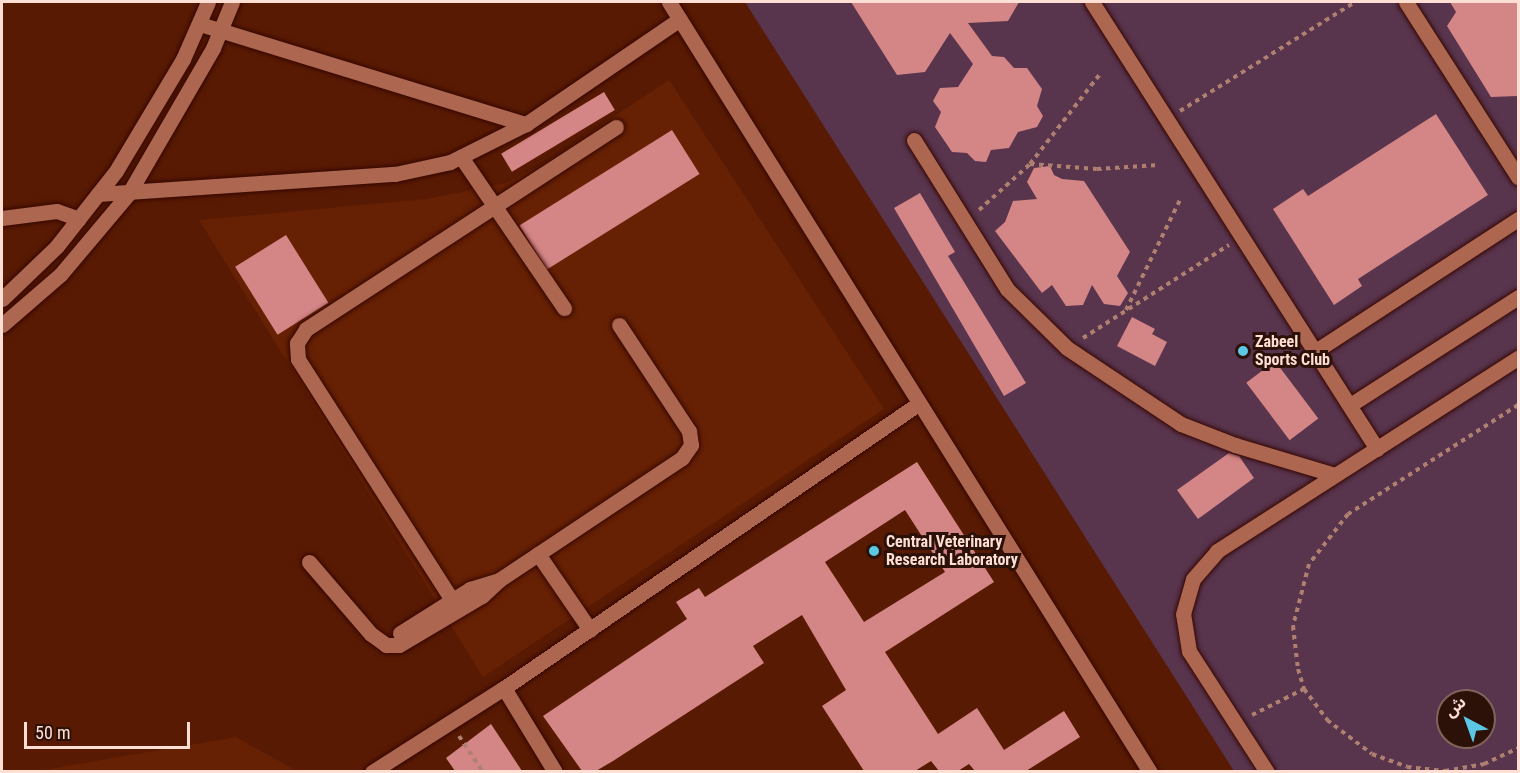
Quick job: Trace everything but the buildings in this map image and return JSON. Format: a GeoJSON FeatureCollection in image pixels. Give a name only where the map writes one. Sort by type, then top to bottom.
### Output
{"type":"FeatureCollection","features":[{"type":"Feature","properties":{"kind":"street"},"geometry":{"type":"LineString","coordinates":[[2,299],[28,277],[98,194],[144,126],[200,24],[208,2]]}},
{"type":"Feature","properties":{"kind":"street"},"geometry":{"type":"LineString","coordinates":[[2,325],[60,275],[129,193],[221,32],[232,2]]}},
{"type":"Feature","properties":{"kind":"street"},"geometry":{"type":"LineString","coordinates":[[669,2],[918,404],[1150,771]]}},
{"type":"Feature","properties":{"kind":"street"},"geometry":{"type":"LineString","coordinates":[[1092,2],[1377,449]]}},
{"type":"Feature","properties":{"kind":"street"},"geometry":{"type":"LineString","coordinates":[[1407,2],[1518,177]]}},
{"type":"Feature","properties":{"kind":"street"},"geometry":{"type":"LineString","coordinates":[[98,194],[395,174],[461,157],[526,124],[680,19]]}},
{"type":"Feature","properties":{"kind":"street"},"geometry":{"type":"LineString","coordinates":[[200,24],[526,124]]}},
{"type":"Feature","properties":{"kind":"street"},"geometry":{"type":"LineString","coordinates":[[452,600],[296,351],[306,329],[616,127]]}},
{"type":"Feature","properties":{"kind":"street"},"geometry":{"type":"LineString","coordinates":[[914,140],[1007,289],[1067,348],[1181,424],[1235,445],[1335,475]]}},
{"type":"Feature","properties":{"kind":"street"},"geometry":{"type":"LineString","coordinates":[[461,157],[564,308]]}},
{"type":"Feature","properties":{"kind":"street"},"geometry":{"type":"LineString","coordinates":[[2,218],[57,211],[79,219]]}},
{"type":"Feature","properties":{"kind":"street"},"geometry":{"type":"LineString","coordinates":[[1314,352],[1518,219]]}},
{"type":"Feature","properties":{"kind":"street"},"geometry":{"type":"LineString","coordinates":[[1350,405],[1518,297]]}},
{"type":"Feature","properties":{"kind":"street"},"geometry":{"type":"LineString","coordinates":[[309,562],[371,634],[386,645],[399,645],[482,596],[499,580],[682,458],[691,445],[689,431],[619,325]]}},
{"type":"Feature","properties":{"kind":"street"},"geometry":{"type":"LineString","coordinates":[[1267,771],[1189,651],[1184,633],[1186,596],[1193,579],[1217,551],[1518,358]]}},
{"type":"Feature","properties":{"kind":"street"},"geometry":{"type":"LineString","coordinates":[[372,771],[504,688],[918,404]]}},
{"type":"Feature","properties":{"kind":"street"},"geometry":{"type":"LineString","coordinates":[[538,554],[590,630]]}},
{"type":"Feature","properties":{"kind":"street"},"geometry":{"type":"LineString","coordinates":[[371,634],[395,636],[477,585],[499,580]]}},
{"type":"Feature","properties":{"kind":"street"},"geometry":{"type":"LineString","coordinates":[[504,688],[555,771]]}},
{"type":"Feature","properties":{"kind":"path"},"geometry":{"type":"LineString","coordinates":[[1167,120],[1355,2]]}},
{"type":"Feature","properties":{"kind":"path"},"geometry":{"type":"LineString","coordinates":[[965,223],[1030,164],[1100,74]]}},
{"type":"Feature","properties":{"kind":"path"},"geometry":{"type":"LineString","coordinates":[[1030,164],[1097,169],[1158,165]]}},
{"type":"Feature","properties":{"kind":"path"},"geometry":{"type":"LineString","coordinates":[[1125,311],[1180,200]]}},
{"type":"Feature","properties":{"kind":"path"},"geometry":{"type":"LineString","coordinates":[[1067,348],[1242,237]]}},
{"type":"Feature","properties":{"kind":"path"},"geometry":{"type":"LineString","coordinates":[[1518,405],[1348,514],[1319,546],[1301,584],[1293,626],[1298,669],[1305,689],[1327,720],[1355,745],[1407,767],[1465,769],[1518,748]]}},
{"type":"Feature","properties":{"kind":"path"},"geometry":{"type":"LineString","coordinates":[[1235,723],[1305,689]]}},
{"type":"Feature","properties":{"kind":"path"},"geometry":{"type":"LineString","coordinates":[[450,723],[483,771]]}},
{"type":"Feature","properties":{"kind":"shaded area","name":"Zabeel Sports Club"},"geometry":{"type":"Polygon","coordinates":[[[745,2],[1518,2],[1518,771],[1234,771],[745,2]]]}},
{"type":"Feature","properties":{"kind":"shaded area"},"geometry":{"type":"Polygon","coordinates":[[[669,80],[884,409],[483,677],[199,220],[426,199],[506,183],[544,163],[669,80]]]}},
{"type":"Feature","properties":{"kind":"shaded area"},"geometry":{"type":"Polygon","coordinates":[[[236,737],[297,771],[40,771],[43,770],[236,737]]]}},
{"type":"Feature","properties":{"kind":"place","name":"Zabeel Sports Club"},"geometry":{"type":"Point","coordinates":[1243,351]}},
{"type":"Feature","properties":{"kind":"place","name":"Central Veterinary Research Laboratory"},"geometry":{"type":"Point","coordinates":[874,551]}}]}
